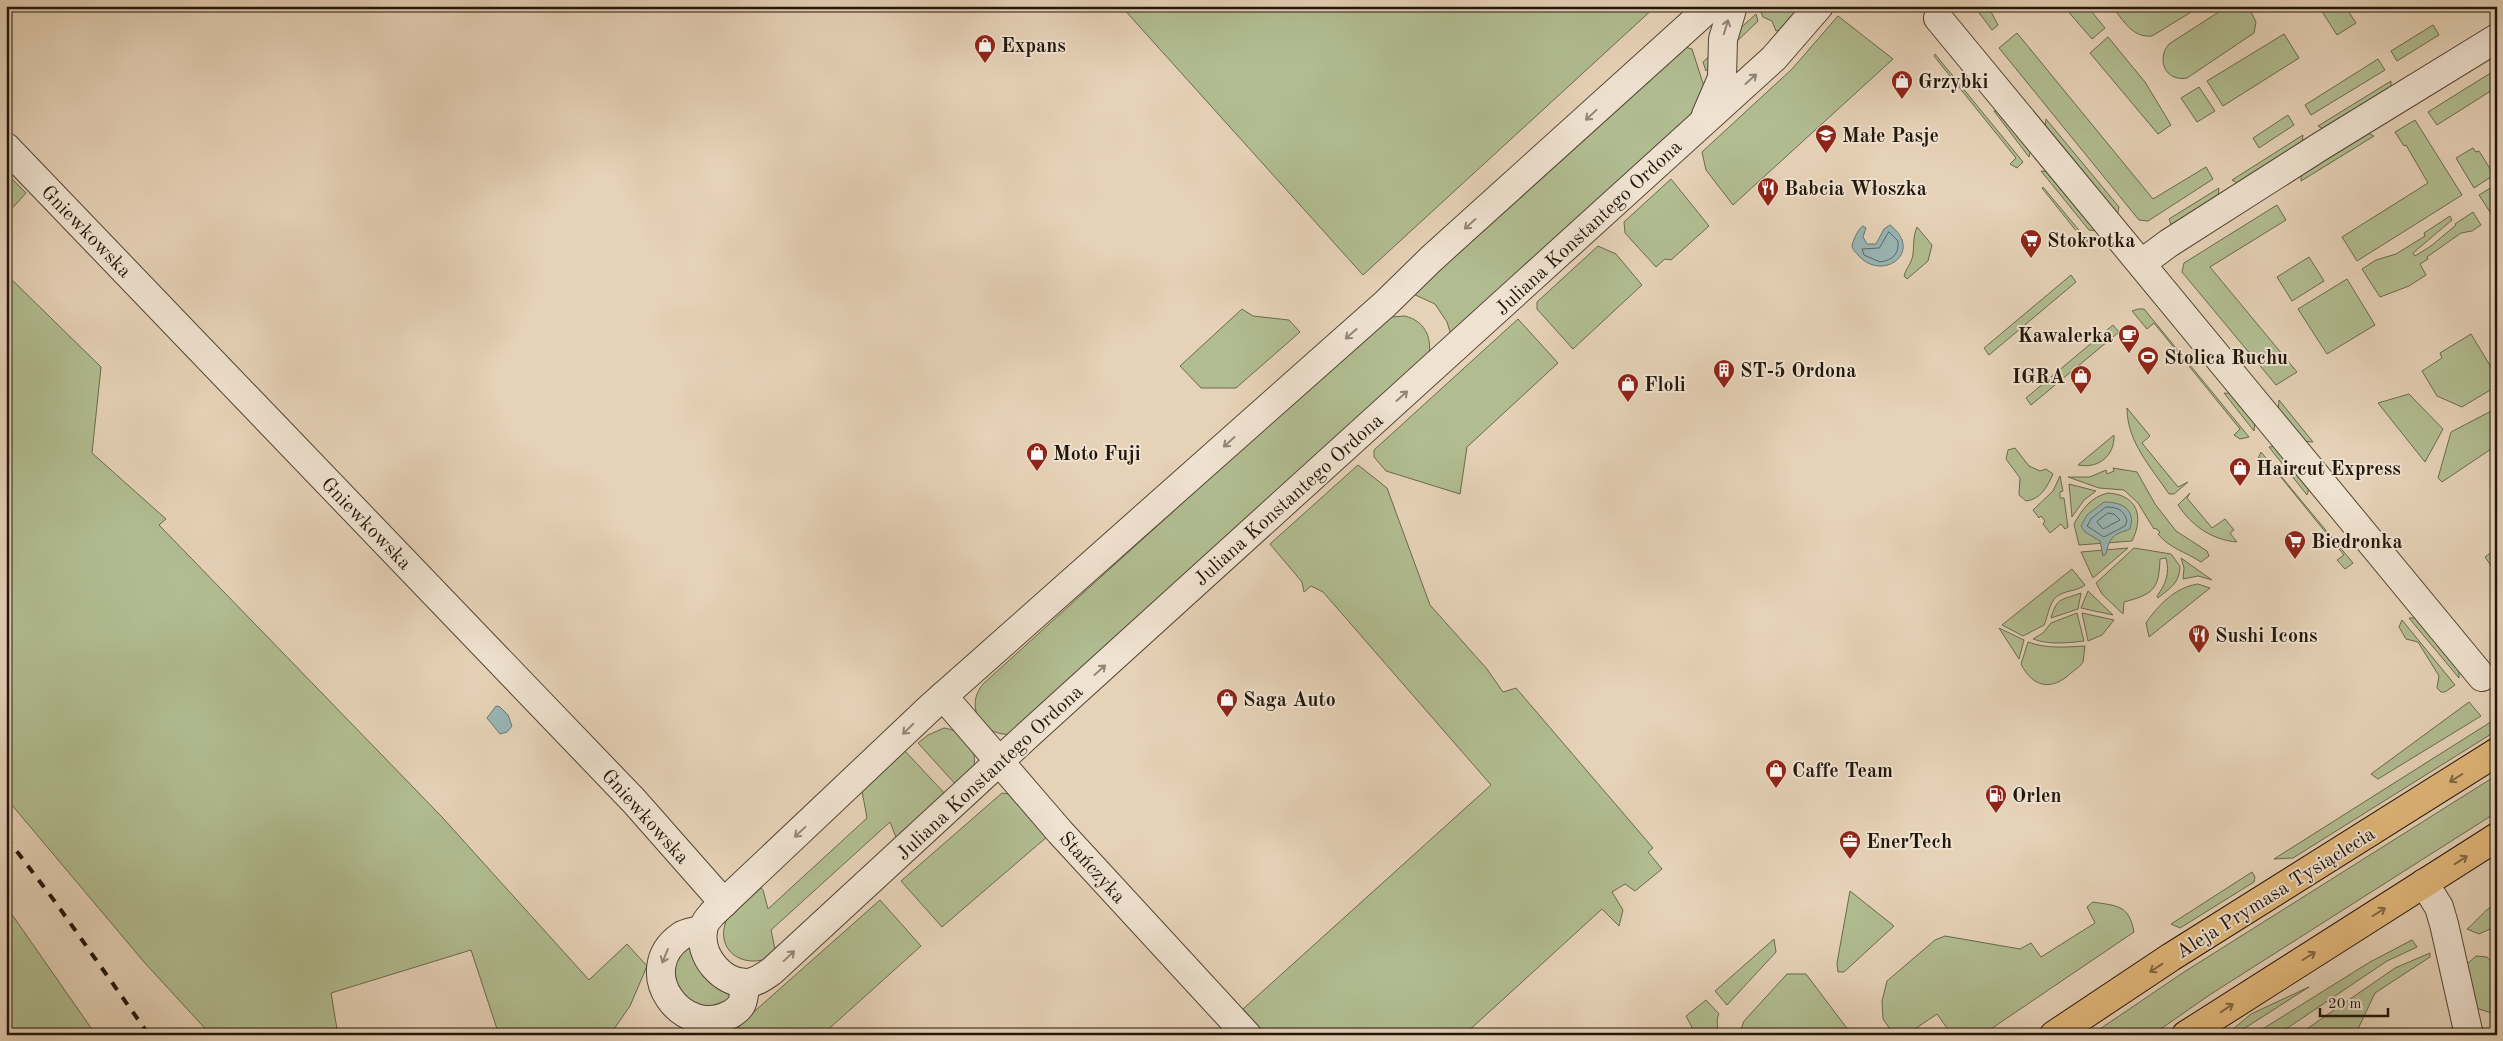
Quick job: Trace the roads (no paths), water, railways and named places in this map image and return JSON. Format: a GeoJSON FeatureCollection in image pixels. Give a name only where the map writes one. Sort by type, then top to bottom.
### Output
{"type":"FeatureCollection","features":[{"type":"Feature","properties":{"kind":"main road","name":"Aleja Prymasa Tysiąclecia"},"geometry":{"type":"LineString","coordinates":[[2054,1035],[2180,952],[2497,752]]}},
{"type":"Feature","properties":{"kind":"main road"},"geometry":{"type":"LineString","coordinates":[[2186,1035],[2497,837]]}},
{"type":"Feature","properties":{"kind":"street"},"geometry":{"type":"LineString","coordinates":[[703,929],[681,936],[669,948],[660,972],[664,990],[678,1009],[695,1019],[718,1028],[744,1003],[746,986],[749,983],[736,982],[717,970],[702,947],[703,929],[712,914],[943,696],[1385,304],[1431,259],[1711,6]]}},
{"type":"Feature","properties":{"kind":"street"},"geometry":{"type":"LineString","coordinates":[[1702,124],[1722,78],[1723,38],[1733,6]]}},
{"type":"Feature","properties":{"kind":"street","name":"Juliana Konstantego Ordona"},"geometry":{"type":"LineString","coordinates":[[749,983],[772,971],[1702,124],[1774,58],[1819,6]]}},
{"type":"Feature","properties":{"kind":"street"},"geometry":{"type":"LineString","coordinates":[[1938,18],[2142,263],[2482,678]]}},
{"type":"Feature","properties":{"kind":"street"},"geometry":{"type":"LineString","coordinates":[[2142,263],[2169,243],[2289,166],[2497,38]]}},
{"type":"Feature","properties":{"kind":"street","name":"Gniewkowska"},"geometry":{"type":"LineString","coordinates":[[6,147],[627,794],[724,903]]}},
{"type":"Feature","properties":{"kind":"street","name":"Stańczyka"},"geometry":{"type":"LineString","coordinates":[[943,696],[1060,832],[1247,1035]]}},
{"type":"Feature","properties":{"kind":"street"},"geometry":{"type":"LineString","coordinates":[[2424,884],[2439,907],[2470,1035]]}},
{"type":"Feature","properties":{"kind":"water"},"geometry":{"type":"Polygon","coordinates":[[[1890,225],[1900,235],[1903,245],[1902,254],[1896,261],[1888,265],[1878,266],[1868,263],[1853,249],[1852,244],[1858,231],[1863,226],[1866,228],[1863,237],[1867,244],[1876,244],[1884,229],[1890,225]]]}},
{"type":"Feature","properties":{"kind":"water"},"geometry":{"type":"Polygon","coordinates":[[[2104,502],[2122,505],[2129,512],[2131,522],[2130,529],[2113,537],[2106,554],[2103,556],[2100,541],[2085,532],[2081,526],[2087,515],[2104,502]]]}},
{"type":"Feature","properties":{"kind":"water"},"geometry":{"type":"Polygon","coordinates":[[[496,706],[500,707],[508,715],[512,726],[507,732],[500,734],[487,718],[496,706]]]}},
{"type":"Feature","properties":{"kind":"railway"},"geometry":{"type":"LineString","coordinates":[[6,837],[56,903],[149,1035]]}},
{"type":"Feature","properties":{"kind":"place","name":"Expans"},"geometry":{"type":"Point","coordinates":[985,64]}},
{"type":"Feature","properties":{"kind":"place","name":"Grzybki"},"geometry":{"type":"Point","coordinates":[1902,100]}},
{"type":"Feature","properties":{"kind":"place","name":"Małe Pasje"},"geometry":{"type":"Point","coordinates":[1826,154]}},
{"type":"Feature","properties":{"kind":"place","name":"Babcia Włoszka"},"geometry":{"type":"Point","coordinates":[1768,207]}},
{"type":"Feature","properties":{"kind":"place","name":"Stokrotka"},"geometry":{"type":"Point","coordinates":[2031,259]}},
{"type":"Feature","properties":{"kind":"place","name":"Kawalerka"},"geometry":{"type":"Point","coordinates":[2129,354]}},
{"type":"Feature","properties":{"kind":"place","name":"Stolica Ruchu"},"geometry":{"type":"Point","coordinates":[2148,376]}},
{"type":"Feature","properties":{"kind":"place","name":"ST-5 Ordona"},"geometry":{"type":"Point","coordinates":[1724,389]}},
{"type":"Feature","properties":{"kind":"place","name":"IGRA"},"geometry":{"type":"Point","coordinates":[2081,395]}},
{"type":"Feature","properties":{"kind":"place","name":"Floli"},"geometry":{"type":"Point","coordinates":[1628,403]}},
{"type":"Feature","properties":{"kind":"place","name":"Moto Fuji"},"geometry":{"type":"Point","coordinates":[1037,472]}},
{"type":"Feature","properties":{"kind":"place","name":"Haircut Express"},"geometry":{"type":"Point","coordinates":[2240,487]}},
{"type":"Feature","properties":{"kind":"place","name":"Biedronka"},"geometry":{"type":"Point","coordinates":[2295,560]}},
{"type":"Feature","properties":{"kind":"place","name":"Sushi Icons"},"geometry":{"type":"Point","coordinates":[2199,654]}},
{"type":"Feature","properties":{"kind":"place","name":"Saga Auto"},"geometry":{"type":"Point","coordinates":[1227,718]}},
{"type":"Feature","properties":{"kind":"place","name":"Caffe Team"},"geometry":{"type":"Point","coordinates":[1776,789]}},
{"type":"Feature","properties":{"kind":"place","name":"Orlen"},"geometry":{"type":"Point","coordinates":[1996,814]}},
{"type":"Feature","properties":{"kind":"place","name":"EnerTech"},"geometry":{"type":"Point","coordinates":[1850,860]}}]}
